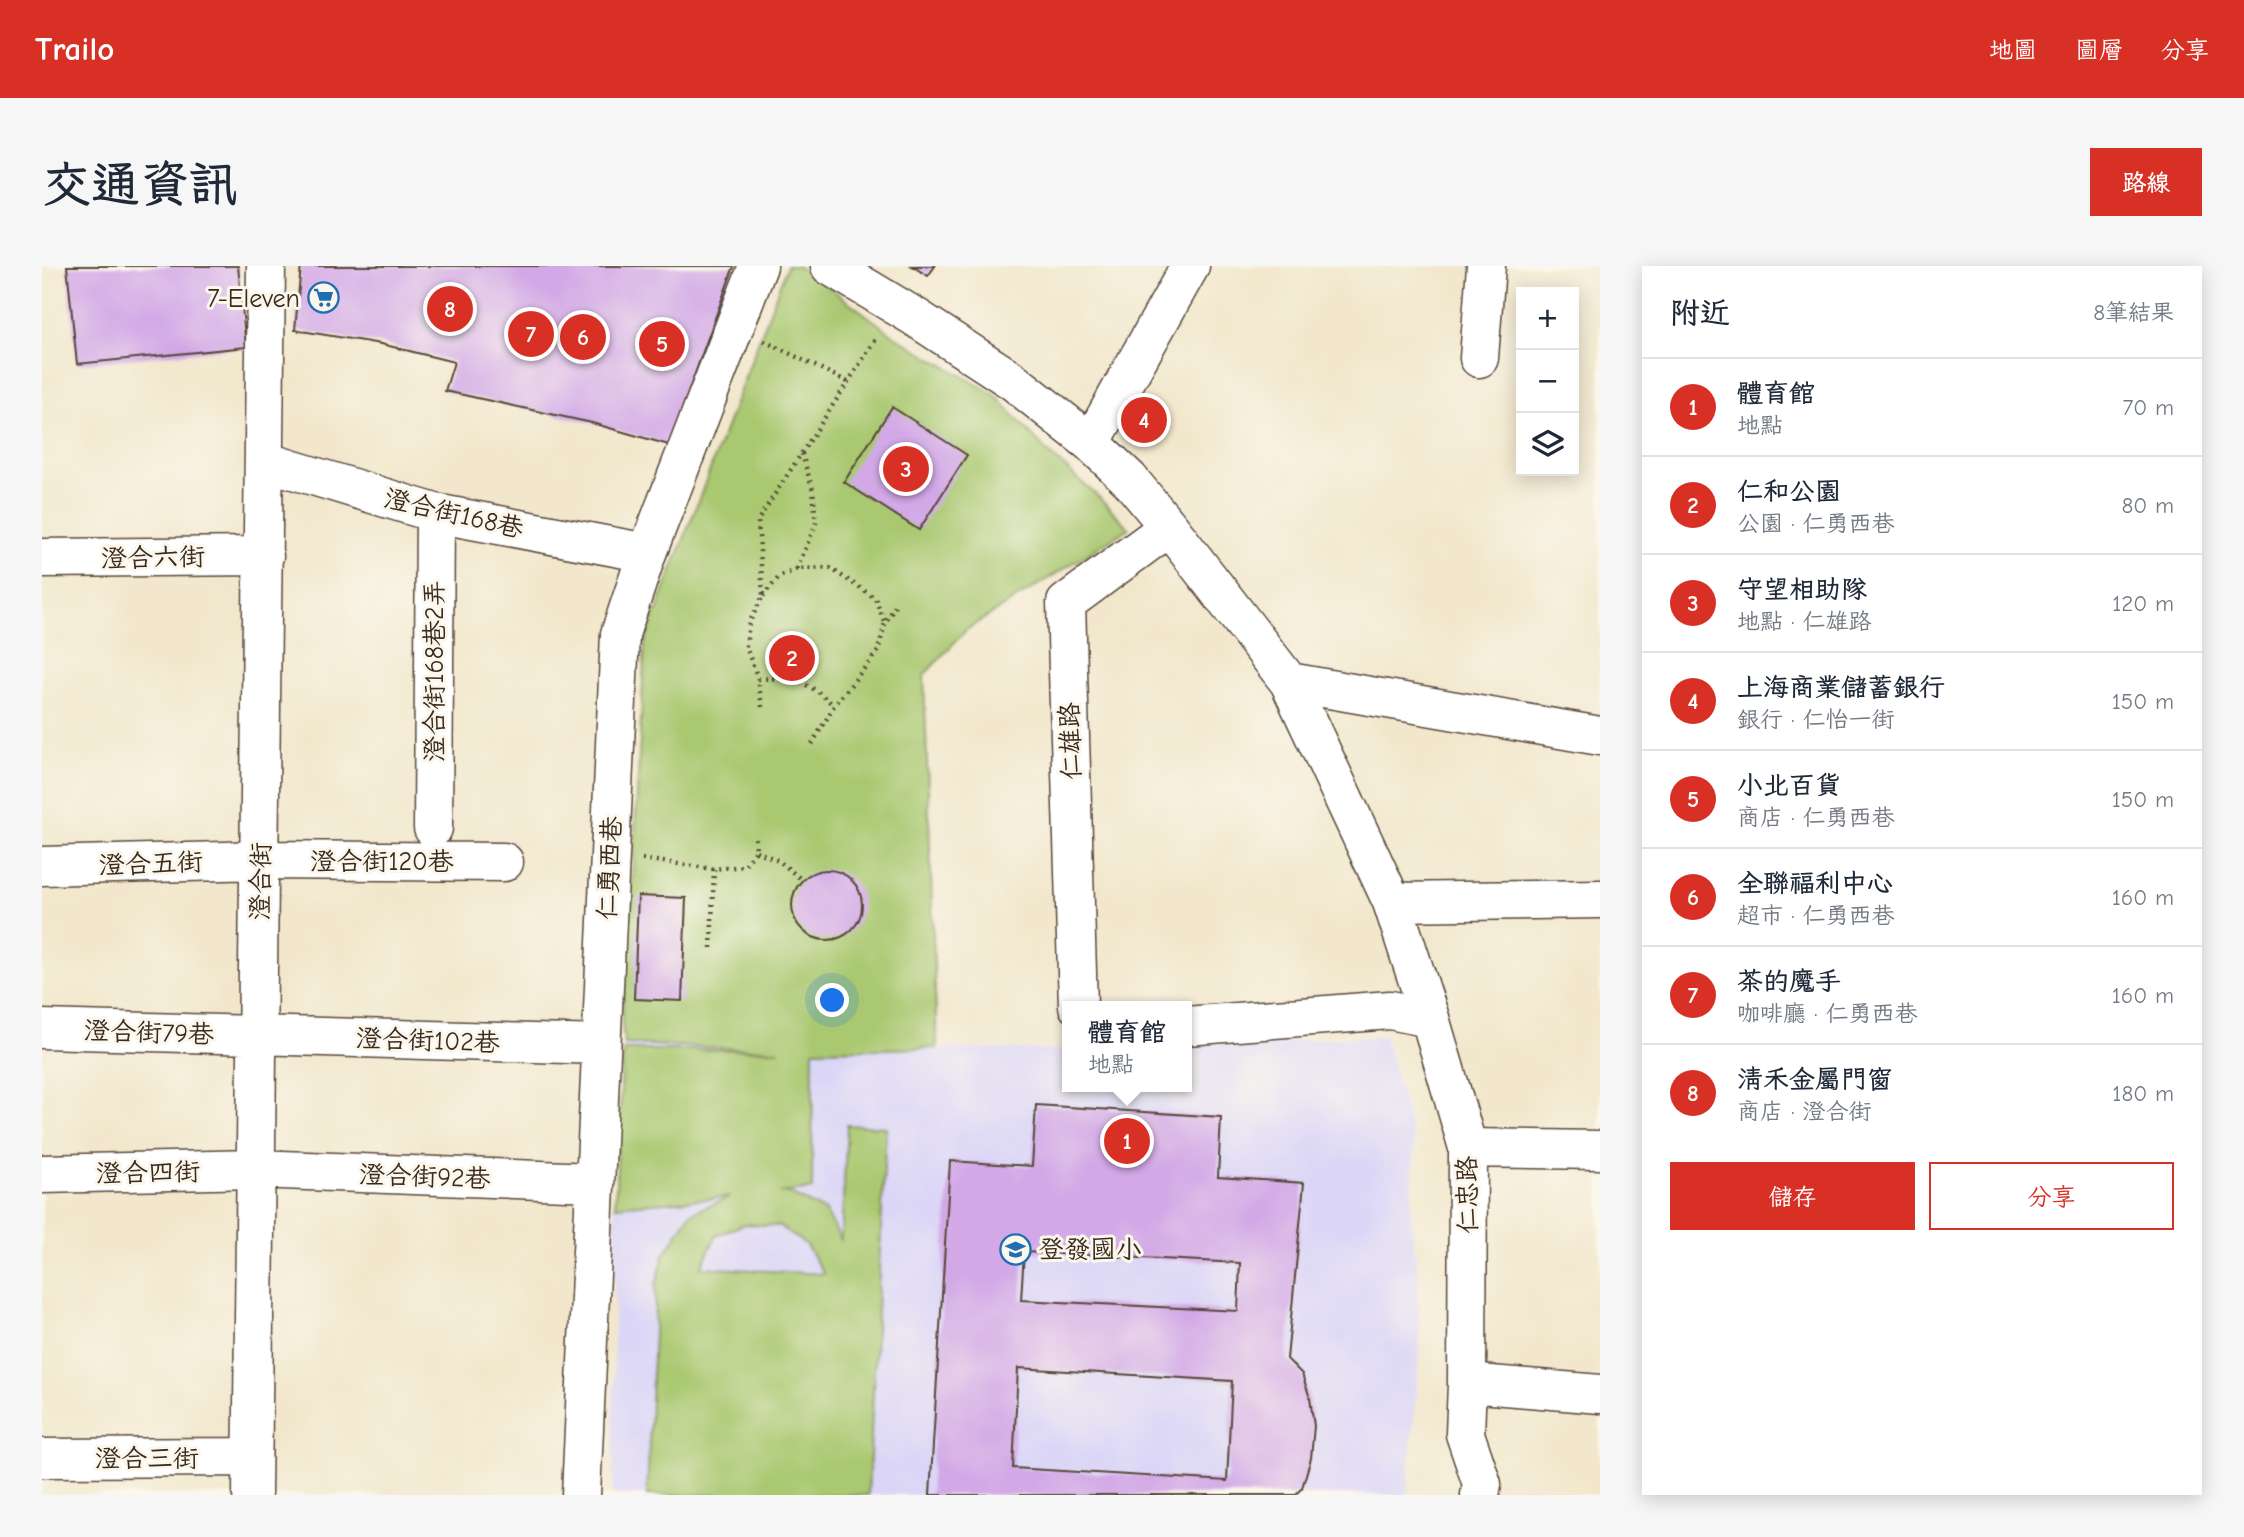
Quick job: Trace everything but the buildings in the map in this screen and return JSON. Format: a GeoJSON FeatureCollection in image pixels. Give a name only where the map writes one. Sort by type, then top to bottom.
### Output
{"type":"FeatureCollection","features":[{"type":"Feature","properties":{"kind":"street","name":"澄合街"},"geometry":{"type":"LineString","coordinates":[[252,1495],[266,266]]}},
{"type":"Feature","properties":{"kind":"street","name":"仁勇西巷"},"geometry":{"type":"LineString","coordinates":[[581,1495],[621,634],[647,553],[758,266]]}},
{"type":"Feature","properties":{"kind":"street"},"geometry":{"type":"LineString","coordinates":[[830,266],[1013,381],[1091,443],[1129,479],[1289,682],[1392,902],[1600,899]]}},
{"type":"Feature","properties":{"kind":"street"},"geometry":{"type":"LineString","coordinates":[[1091,443],[1190,266]]}},
{"type":"Feature","properties":{"kind":"street"},"geometry":{"type":"LineString","coordinates":[[1479,358],[1486,266]]}},
{"type":"Feature","properties":{"kind":"street","name":"澄合街168巷"},"geometry":{"type":"LineString","coordinates":[[264,461],[435,513],[647,553]]}},
{"type":"Feature","properties":{"kind":"street","name":"澄合街168巷2弄"},"geometry":{"type":"LineString","coordinates":[[433,828],[435,513]]}},
{"type":"Feature","properties":{"kind":"street","name":"仁雄路"},"geometry":{"type":"LineString","coordinates":[[1077,1001],[1066,603],[1169,527]]}},
{"type":"Feature","properties":{"kind":"street","name":"澄合六街"},"geometry":{"type":"LineString","coordinates":[[42,558],[264,555]]}},
{"type":"Feature","properties":{"kind":"street"},"geometry":{"type":"LineString","coordinates":[[1289,682],[1600,736]]}},
{"type":"Feature","properties":{"kind":"street","name":"澄合街120巷"},"geometry":{"type":"LineString","coordinates":[[260,860],[504,862]]}},
{"type":"Feature","properties":{"kind":"street","name":"澄合五街"},"geometry":{"type":"LineString","coordinates":[[42,866],[260,860]]}},
{"type":"Feature","properties":{"kind":"street","name":"仁忠路"},"geometry":{"type":"LineString","coordinates":[[1392,902],[1468,1148],[1465,1434],[1482,1484],[1480,1495]]}},
{"type":"Feature","properties":{"kind":"street"},"geometry":{"type":"LineString","coordinates":[[1192,1026],[1390,1010],[1430,1018]]}},
{"type":"Feature","properties":{"kind":"street","name":"澄合街79巷"},"geometry":{"type":"LineString","coordinates":[[42,1029],[256,1035]]}},
{"type":"Feature","properties":{"kind":"street","name":"澄合街102巷"},"geometry":{"type":"LineString","coordinates":[[256,1035],[601,1045]]}},
{"type":"Feature","properties":{"kind":"street"},"geometry":{"type":"LineString","coordinates":[[1468,1148],[1600,1150]]}},
{"type":"Feature","properties":{"kind":"street","name":"澄合四街"},"geometry":{"type":"LineString","coordinates":[[42,1174],[255,1170]]}},
{"type":"Feature","properties":{"kind":"street","name":"澄合街92巷"},"geometry":{"type":"LineString","coordinates":[[255,1170],[594,1182]]}},
{"type":"Feature","properties":{"kind":"street"},"geometry":{"type":"LineString","coordinates":[[1467,1383],[1600,1394]]}},
{"type":"Feature","properties":{"kind":"street","name":"澄合三街"},"geometry":{"type":"LineString","coordinates":[[42,1458],[253,1457]]}},
{"type":"Feature","properties":{"kind":"path"},"geometry":{"type":"LineString","coordinates":[[735,328],[848,382]]}},
{"type":"Feature","properties":{"kind":"path"},"geometry":{"type":"LineString","coordinates":[[763,596],[758,520],[878,336]]}},
{"type":"Feature","properties":{"kind":"path"},"geometry":{"type":"LineString","coordinates":[[797,569],[816,523],[813,490],[802,453]]}},
{"type":"Feature","properties":{"kind":"path"},"geometry":{"type":"LineString","coordinates":[[762,707],[758,679],[746,647],[749,623],[763,596],[779,577],[797,569],[830,568],[875,598],[885,624]]}},
{"type":"Feature","properties":{"kind":"path"},"geometry":{"type":"LineString","coordinates":[[812,744],[834,706],[878,651],[885,624],[897,603]]}},
{"type":"Feature","properties":{"kind":"path"},"geometry":{"type":"LineString","coordinates":[[758,679],[785,678],[819,691],[834,706]]}},
{"type":"Feature","properties":{"kind":"path"},"geometry":{"type":"LineString","coordinates":[[610,856],[714,869],[744,866],[756,851],[755,835]]}},
{"type":"Feature","properties":{"kind":"path"},"geometry":{"type":"LineString","coordinates":[[756,851],[779,861],[802,880]]}},
{"type":"Feature","properties":{"kind":"path"},"geometry":{"type":"LineString","coordinates":[[711,947],[714,869]]}},
{"type":"Feature","properties":{"kind":"shaded area","name":"登發國小"},"geometry":{"type":"Polygon","coordinates":[[[1384,1036],[1414,1140],[1411,1219],[1418,1278],[1420,1346],[1407,1495],[613,1495],[615,1206],[624,1044],[813,1050],[1062,1050],[1062,1092],[1192,1092],[1192,1046],[1384,1036]]]}},
{"type":"Feature","properties":{"kind":"green space"},"geometry":{"type":"Polygon","coordinates":[[[787,266],[797,266],[811,274],[896,337],[995,395],[1045,450],[1101,499],[1129,528],[966,630],[924,675],[937,1048],[813,1050],[812,1189],[780,1193],[788,1193],[825,1211],[841,1240],[847,1125],[886,1127],[868,1495],[647,1495],[656,1285],[664,1255],[691,1213],[730,1197],[615,1206],[623,1050],[779,1050],[624,1044],[622,1021],[645,642],[787,266]],[[744,1224],[716,1236],[701,1267],[824,1274],[806,1245],[779,1226],[744,1224]]]}},
{"type":"Feature","properties":{"kind":"place","name":"7-Eleven"},"geometry":{"type":"Point","coordinates":[323,298]}},
{"type":"Feature","properties":{"kind":"place","name":"清禾金屬門窗"},"geometry":{"type":"Point","coordinates":[450,309]}},
{"type":"Feature","properties":{"kind":"place","name":"茶的魔手"},"geometry":{"type":"Point","coordinates":[531,334]}},
{"type":"Feature","properties":{"kind":"place","name":"全聯福利中心"},"geometry":{"type":"Point","coordinates":[583,337]}},
{"type":"Feature","properties":{"kind":"place","name":"小北百貨"},"geometry":{"type":"Point","coordinates":[662,344]}},
{"type":"Feature","properties":{"kind":"place","name":"上海商業儲蓄銀行"},"geometry":{"type":"Point","coordinates":[1144,420]}},
{"type":"Feature","properties":{"kind":"place","name":"守望相助隊"},"geometry":{"type":"Point","coordinates":[906,469]}},
{"type":"Feature","properties":{"kind":"place","name":"仁和公園"},"geometry":{"type":"Point","coordinates":[792,658]}},
{"type":"Feature","properties":{"kind":"place","name":"體育館"},"geometry":{"type":"Point","coordinates":[1127,1141]}},
{"type":"Feature","properties":{"kind":"place","name":"登發國小"},"geometry":{"type":"Point","coordinates":[1015,1249]}}]}
